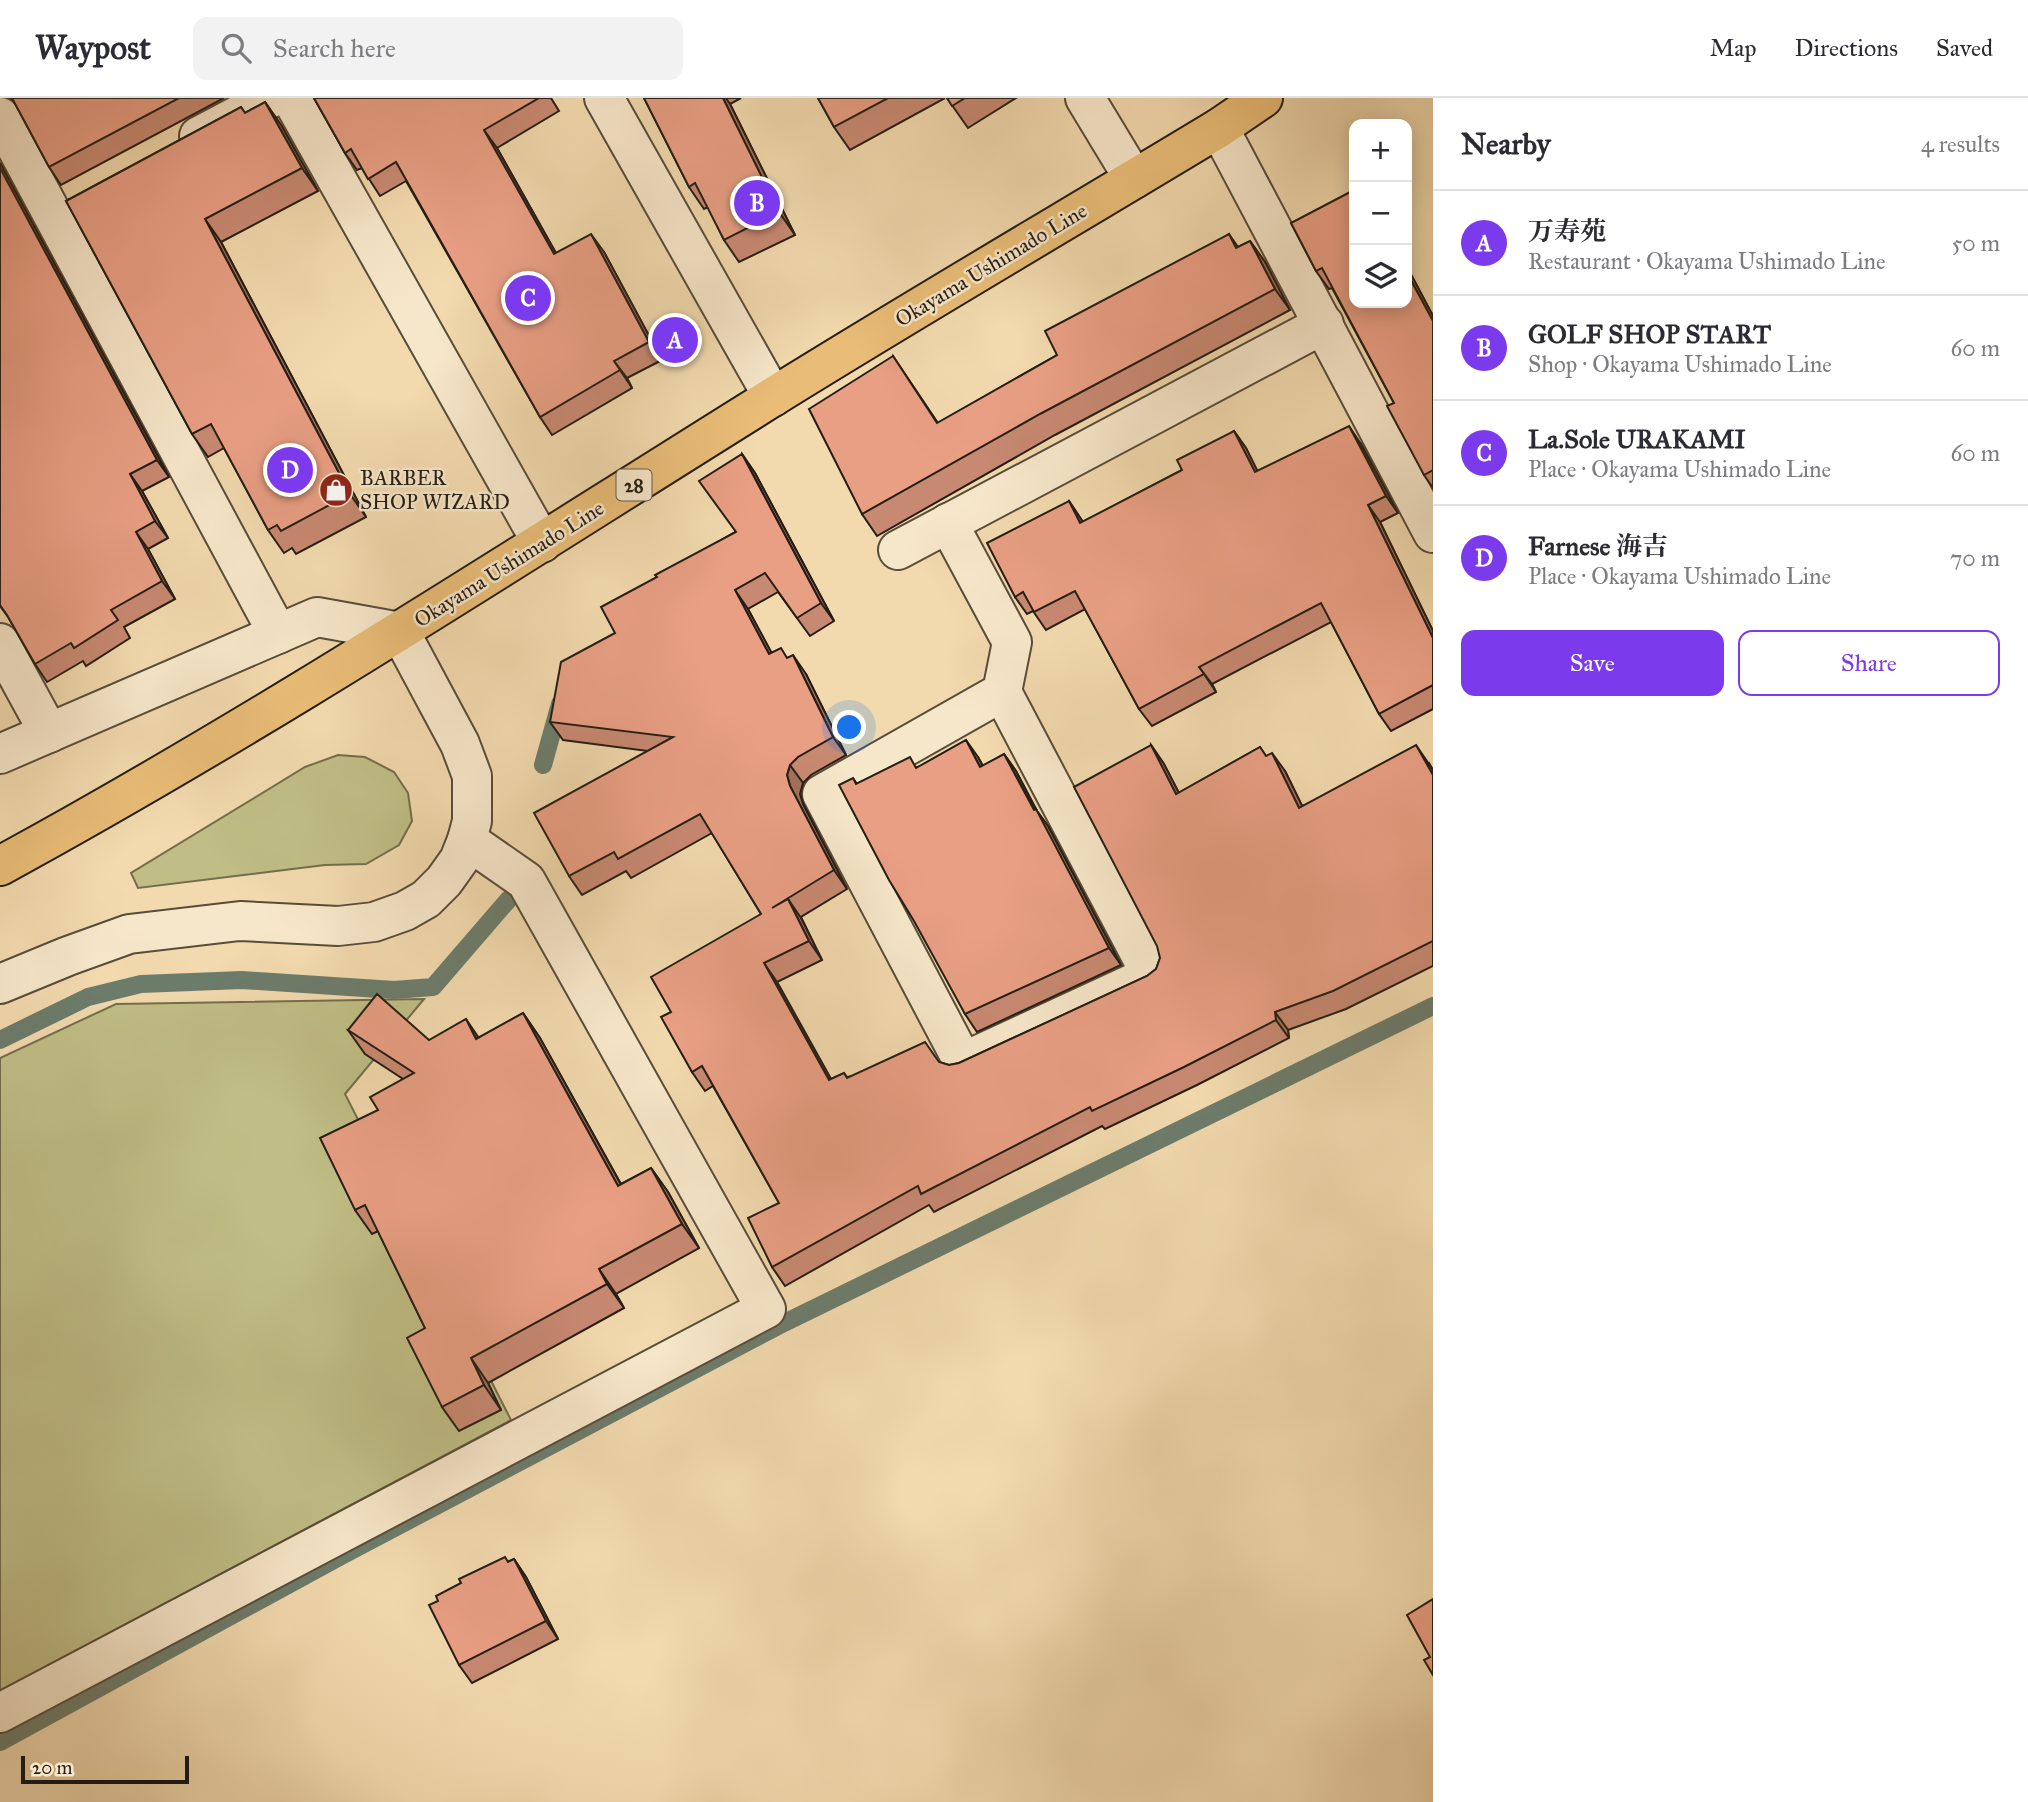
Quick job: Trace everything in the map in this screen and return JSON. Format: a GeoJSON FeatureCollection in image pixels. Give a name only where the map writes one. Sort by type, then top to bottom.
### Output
{"type":"FeatureCollection","features":[{"type":"Feature","properties":{"kind":"main road","name":"Okayama Ushimado Line"},"geometry":{"type":"LineString","coordinates":[[0,866],[60,834],[400,632],[773,397],[1219,128],[1263,98]]}},
{"type":"Feature","properties":{"kind":"street"},"geometry":{"type":"LineString","coordinates":[[174,150],[271,98]]}},
{"type":"Feature","properties":{"kind":"street"},"geometry":{"type":"LineString","coordinates":[[291,98],[542,543]]}},
{"type":"Feature","properties":{"kind":"street"},"geometry":{"type":"LineString","coordinates":[[604,98],[773,397]]}},
{"type":"Feature","properties":{"kind":"street"},"geometry":{"type":"LineString","coordinates":[[1084,98],[1134,178]]}},
{"type":"Feature","properties":{"kind":"street"},"geometry":{"type":"LineString","coordinates":[[0,117],[65,208],[278,634]]}},
{"type":"Feature","properties":{"kind":"street"},"geometry":{"type":"LineString","coordinates":[[1219,128],[1433,533]]}},
{"type":"Feature","properties":{"kind":"street"},"geometry":{"type":"LineString","coordinates":[[898,550],[1324,324]]}},
{"type":"Feature","properties":{"kind":"street"},"geometry":{"type":"LineString","coordinates":[[948,523],[1012,642],[1002,692],[1151,975],[963,1062],[822,794],[1002,692]]}},
{"type":"Feature","properties":{"kind":"street"},"geometry":{"type":"LineString","coordinates":[[0,754],[317,617],[400,632],[460,744],[472,775],[472,821],[459,860],[444,881],[426,899],[405,911],[374,922],[338,926],[240,921],[129,934],[0,984]]}},
{"type":"Feature","properties":{"kind":"street"},"geometry":{"type":"LineString","coordinates":[[0,643],[49,733]]}},
{"type":"Feature","properties":{"kind":"street"},"geometry":{"type":"LineString","coordinates":[[0,1713],[766,1309],[526,881],[467,840]]}},
{"type":"Feature","properties":{"kind":"shaded area"},"geometry":{"type":"Polygon","coordinates":[[[338,755],[365,757],[394,772],[408,793],[412,821],[399,845],[366,864],[325,865],[138,888],[131,873],[305,767],[338,755]]]}},
{"type":"Feature","properties":{"kind":"shaded area"},"geometry":{"type":"Polygon","coordinates":[[[424,999],[345,1094],[511,1420],[0,1691],[0,1058],[116,1004],[424,999]]]}},
{"type":"Feature","properties":{"kind":"building"},"geometry":{"type":"Polygon","coordinates":[[[12,98],[179,98],[49,167],[12,98]]]}},
{"type":"Feature","properties":{"kind":"building"},"geometry":{"type":"Polygon","coordinates":[[[314,98],[539,98],[484,130],[554,254],[591,234],[649,342],[614,361],[620,370],[540,417],[396,162],[368,179],[351,149],[345,153],[314,98]]]}},
{"type":"Feature","properties":{"kind":"building"},"geometry":{"type":"Polygon","coordinates":[[[644,98],[723,98],[779,212],[724,240],[695,183],[689,187],[644,98]]]}},
{"type":"Feature","properties":{"kind":"building"},"geometry":{"type":"Polygon","coordinates":[[[818,98],[888,98],[834,127],[818,98]]]}},
{"type":"Feature","properties":{"kind":"building"},"geometry":{"type":"Polygon","coordinates":[[[947,98],[965,98],[952,106],[947,98]]]}},
{"type":"Feature","properties":{"kind":"building"},"geometry":{"type":"Polygon","coordinates":[[[265,102],[302,168],[205,219],[350,494],[281,531],[277,525],[268,530],[211,424],[192,434],[66,201],[241,107],[245,113],[265,102]]]}},
{"type":"Feature","properties":{"kind":"building"},"geometry":{"type":"Polygon","coordinates":[[[0,168],[157,460],[130,474],[155,521],[136,532],[162,581],[111,610],[118,620],[74,648],[71,643],[35,664],[0,605],[0,168]]]}},
{"type":"Feature","properties":{"kind":"building"},"geometry":{"type":"Polygon","coordinates":[[[1349,193],[1349,308],[1412,308],[1412,282],[1433,321],[1433,470],[1424,475],[1387,406],[1394,403],[1322,268],[1316,271],[1291,223],[1349,193]]]}},
{"type":"Feature","properties":{"kind":"building"},"geometry":{"type":"Polygon","coordinates":[[[1229,234],[1236,248],[1250,241],[1275,289],[1040,414],[862,514],[809,409],[893,356],[937,423],[1057,355],[1045,331],[1229,234]]]}},
{"type":"Feature","properties":{"kind":"building"},"geometry":{"type":"Polygon","coordinates":[[[1349,426],[1386,496],[1368,505],[1433,638],[1433,685],[1379,714],[1321,603],[1199,667],[1204,674],[1139,709],[1075,591],[1034,612],[1023,592],[1015,597],[987,543],[1069,501],[1080,523],[1182,470],[1177,460],[1234,431],[1255,472],[1349,426]]]}},
{"type":"Feature","properties":{"kind":"building"},"geometry":{"type":"Polygon","coordinates":[[[742,454],[821,603],[797,618],[765,573],[735,590],[769,654],[781,648],[787,658],[793,655],[833,737],[798,757],[790,765],[787,775],[790,786],[834,870],[772,908],[788,899],[809,941],[764,963],[829,1080],[844,1073],[847,1078],[925,1042],[939,1062],[949,1065],[959,1063],[1147,976],[1156,969],[1160,958],[1157,946],[1074,787],[1151,745],[1176,794],[1260,747],[1266,756],[1272,753],[1299,808],[1416,745],[1433,775],[1433,941],[1333,991],[1275,1012],[1276,1020],[1092,1111],[1090,1107],[921,1194],[918,1186],[772,1267],[748,1218],[779,1203],[702,1066],[692,1072],[661,1017],[671,1012],[651,977],[761,914],[700,814],[618,859],[614,852],[569,876],[534,813],[673,737],[550,722],[561,662],[615,633],[601,607],[736,532],[699,481],[742,454]]]}},
{"type":"Feature","properties":{"kind":"building"},"geometry":{"type":"Polygon","coordinates":[[[966,740],[980,767],[1004,754],[1109,948],[965,1014],[839,785],[853,778],[856,784],[910,757],[916,768],[966,740]]]}},
{"type":"Feature","properties":{"kind":"building"},"geometry":{"type":"Polygon","coordinates":[[[377,994],[429,1040],[466,1019],[476,1039],[523,1013],[618,1186],[651,1168],[682,1224],[599,1269],[607,1284],[471,1358],[484,1385],[442,1407],[407,1338],[425,1328],[365,1205],[355,1210],[320,1138],[378,1110],[370,1097],[414,1073],[348,1030],[377,994]]]}},
{"type":"Feature","properties":{"kind":"building"},"geometry":{"type":"Polygon","coordinates":[[[505,1557],[508,1562],[514,1559],[546,1621],[459,1665],[429,1605],[438,1601],[436,1596],[461,1583],[459,1579],[505,1557]]]}},
{"type":"Feature","properties":{"kind":"building"},"geometry":{"type":"Polygon","coordinates":[[[1433,1599],[1433,1675],[1424,1660],[1430,1657],[1407,1615],[1433,1599]]]}},
{"type":"Feature","properties":{"kind":"waterway"},"geometry":{"type":"LineString","coordinates":[[543,765],[560,704]]}},
{"type":"Feature","properties":{"kind":"waterway"},"geometry":{"type":"LineString","coordinates":[[0,1040],[88,997],[141,984],[242,980],[394,990],[433,987],[509,899]]}},
{"type":"Feature","properties":{"kind":"waterway"},"geometry":{"type":"LineString","coordinates":[[0,1742],[341,1556],[778,1326],[1433,1006]]}},
{"type":"Feature","properties":{"kind":"place","name":"GOLF SHOP START"},"geometry":{"type":"Point","coordinates":[757,203]}},
{"type":"Feature","properties":{"kind":"place","name":"La.Sole URAKAMI"},"geometry":{"type":"Point","coordinates":[528,298]}},
{"type":"Feature","properties":{"kind":"place","name":"万寿苑"},"geometry":{"type":"Point","coordinates":[675,340]}},
{"type":"Feature","properties":{"kind":"place","name":"Farnese 海吉"},"geometry":{"type":"Point","coordinates":[290,470]}},
{"type":"Feature","properties":{"kind":"place","name":"BARBER SHOP WIZARD"},"geometry":{"type":"Point","coordinates":[336,490]}}]}
